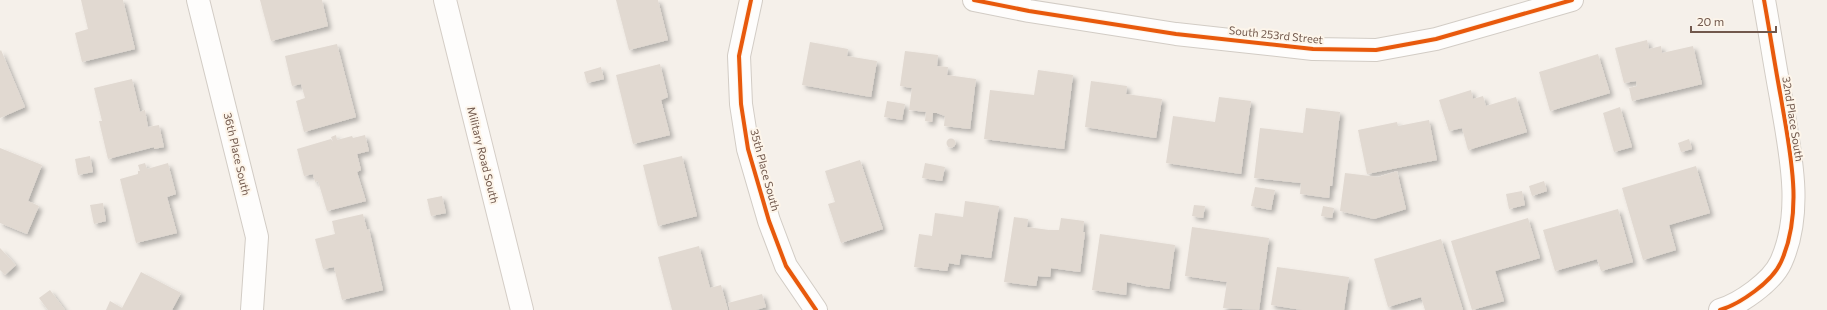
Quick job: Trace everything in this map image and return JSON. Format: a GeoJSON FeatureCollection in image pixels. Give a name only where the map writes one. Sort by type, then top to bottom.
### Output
{"type":"FeatureCollection","features":[{"type":"Feature","properties":{"kind":"street","name":"36th Place South"},"geometry":{"type":"LineString","coordinates":[[198,0],[257,237],[252,310]]}},
{"type":"Feature","properties":{"kind":"street","name":"Military Road South"},"geometry":{"type":"LineString","coordinates":[[445,0],[522,310]]}},
{"type":"Feature","properties":{"kind":"street","name":"35th Place South"},"geometry":{"type":"LineString","coordinates":[[751,0],[739,56],[741,104],[748,149],[769,221],[786,266],[816,310]]}},
{"type":"Feature","properties":{"kind":"street","name":"South 253rd Street"},"geometry":{"type":"LineString","coordinates":[[974,0],[1029,11],[1176,34],[1314,48],[1376,50],[1436,40],[1572,0]]}},
{"type":"Feature","properties":{"kind":"street","name":"32nd Place South"},"geometry":{"type":"LineString","coordinates":[[1720,310],[1757,291],[1780,264],[1790,236],[1794,196],[1792,166],[1764,0]]}},
{"type":"Feature","properties":{"kind":"building"},"geometry":{"type":"Polygon","coordinates":[[[81,0],[123,0],[135,49],[82,62],[75,33],[88,29],[81,0]]]}},
{"type":"Feature","properties":{"kind":"building"},"geometry":{"type":"Polygon","coordinates":[[[260,0],[322,0],[328,26],[271,41],[260,0]]]}},
{"type":"Feature","properties":{"kind":"building"},"geometry":{"type":"Polygon","coordinates":[[[616,0],[658,0],[668,40],[629,50],[616,0]]]}},
{"type":"Feature","properties":{"kind":"building"},"geometry":{"type":"Polygon","coordinates":[[[1647,40],[1649,49],[1661,46],[1662,53],[1693,46],[1702,84],[1632,101],[1629,88],[1637,86],[1636,81],[1624,83],[1615,48],[1647,40]]]}},
{"type":"Feature","properties":{"kind":"building"},"geometry":{"type":"Polygon","coordinates":[[[810,42],[848,49],[847,56],[877,61],[871,97],[802,85],[810,42]]]}},
{"type":"Feature","properties":{"kind":"building"},"geometry":{"type":"Polygon","coordinates":[[[337,44],[356,117],[304,132],[296,101],[305,98],[301,84],[292,86],[285,56],[337,44]]]}},
{"type":"Feature","properties":{"kind":"building"},"geometry":{"type":"Polygon","coordinates":[[[1,50],[25,107],[0,118],[0,51],[1,50]]]}},
{"type":"Feature","properties":{"kind":"building"},"geometry":{"type":"Polygon","coordinates":[[[905,51],[938,55],[937,66],[948,67],[947,75],[976,79],[970,129],[944,126],[945,116],[937,113],[933,113],[932,122],[925,121],[926,112],[909,110],[912,88],[900,86],[905,51]]]}},
{"type":"Feature","properties":{"kind":"building"},"geometry":{"type":"Polygon","coordinates":[[[1598,54],[1610,93],[1550,111],[1539,72],[1598,54]]]}},
{"type":"Feature","properties":{"kind":"building"},"geometry":{"type":"Polygon","coordinates":[[[660,64],[668,97],[661,100],[670,135],[633,144],[616,75],[660,64]]]}},
{"type":"Feature","properties":{"kind":"building"},"geometry":{"type":"Polygon","coordinates":[[[601,67],[604,79],[587,83],[584,72],[601,67]]]}},
{"type":"Feature","properties":{"kind":"building"},"geometry":{"type":"Polygon","coordinates":[[[1038,70],[1073,75],[1064,149],[984,139],[990,90],[1034,95],[1038,70]]]}},
{"type":"Feature","properties":{"kind":"building"},"geometry":{"type":"Polygon","coordinates":[[[132,79],[140,112],[145,110],[148,127],[159,125],[164,147],[154,149],[154,147],[108,159],[99,121],[102,121],[94,88],[132,79]]]}},
{"type":"Feature","properties":{"kind":"building"},"geometry":{"type":"Polygon","coordinates":[[[1091,81],[1127,86],[1126,94],[1162,99],[1156,138],[1085,127],[1091,81]]]}},
{"type":"Feature","properties":{"kind":"building"},"geometry":{"type":"Polygon","coordinates":[[[1471,90],[1473,99],[1483,96],[1486,106],[1516,97],[1527,132],[1468,150],[1462,128],[1449,131],[1439,100],[1471,90]]]}},
{"type":"Feature","properties":{"kind":"building"},"geometry":{"type":"Polygon","coordinates":[[[1219,97],[1251,101],[1241,174],[1166,163],[1173,116],[1215,122],[1219,97]]]}},
{"type":"Feature","properties":{"kind":"building"},"geometry":{"type":"Polygon","coordinates":[[[887,101],[905,104],[902,120],[884,117],[887,101]]]}},
{"type":"Feature","properties":{"kind":"building"},"geometry":{"type":"Polygon","coordinates":[[[1620,107],[1632,147],[1614,152],[1603,113],[1620,107]]]}},
{"type":"Feature","properties":{"kind":"building"},"geometry":{"type":"Polygon","coordinates":[[[1306,108],[1340,112],[1332,186],[1330,186],[1329,198],[1300,194],[1301,183],[1254,178],[1260,128],[1303,133],[1306,108]]]}},
{"type":"Feature","properties":{"kind":"building"},"geometry":{"type":"Polygon","coordinates":[[[1429,120],[1437,160],[1367,174],[1358,130],[1397,122],[1398,126],[1429,120]]]}},
{"type":"Feature","properties":{"kind":"building"},"geometry":{"type":"Polygon","coordinates":[[[336,135],[337,140],[352,136],[353,138],[365,135],[369,151],[357,154],[361,170],[357,172],[366,201],[327,211],[318,181],[315,182],[313,174],[304,176],[297,149],[331,139],[333,142],[331,137],[336,135]]]}},
{"type":"Feature","properties":{"kind":"building"},"geometry":{"type":"Polygon","coordinates":[[[951,138],[956,143],[951,148],[946,143],[951,138]]]}},
{"type":"Feature","properties":{"kind":"building"},"geometry":{"type":"Polygon","coordinates":[[[1689,139],[1692,149],[1681,152],[1678,143],[1689,139]]]}},
{"type":"Feature","properties":{"kind":"building"},"geometry":{"type":"Polygon","coordinates":[[[0,148],[42,165],[28,201],[39,206],[27,234],[0,223],[0,148]]]}},
{"type":"Feature","properties":{"kind":"building"},"geometry":{"type":"Polygon","coordinates":[[[90,156],[93,172],[78,175],[75,159],[90,156]]]}},
{"type":"Feature","properties":{"kind":"building"},"geometry":{"type":"Polygon","coordinates":[[[682,156],[697,216],[658,226],[643,165],[682,156]]]}},
{"type":"Feature","properties":{"kind":"building"},"geometry":{"type":"Polygon","coordinates":[[[860,160],[883,229],[841,243],[828,204],[835,202],[825,171],[860,160]]]}},
{"type":"Feature","properties":{"kind":"building"},"geometry":{"type":"Polygon","coordinates":[[[145,163],[147,169],[168,163],[176,194],[167,197],[177,233],[136,243],[120,179],[138,174],[138,171],[140,171],[138,165],[145,163]]]}},
{"type":"Feature","properties":{"kind":"building"},"geometry":{"type":"Polygon","coordinates":[[[925,163],[945,167],[942,181],[922,178],[925,163]]]}},
{"type":"Feature","properties":{"kind":"building"},"geometry":{"type":"Polygon","coordinates":[[[1696,166],[1710,213],[1669,225],[1676,250],[1643,260],[1622,188],[1696,166]]]}},
{"type":"Feature","properties":{"kind":"building"},"geometry":{"type":"Polygon","coordinates":[[[1397,171],[1406,209],[1374,219],[1340,211],[1345,173],[1378,177],[1397,171]]]}},
{"type":"Feature","properties":{"kind":"building"},"geometry":{"type":"Polygon","coordinates":[[[1544,181],[1547,191],[1532,196],[1529,186],[1544,181]]]}},
{"type":"Feature","properties":{"kind":"building"},"geometry":{"type":"Polygon","coordinates":[[[1255,187],[1275,190],[1271,210],[1251,206],[1255,187]]]}},
{"type":"Feature","properties":{"kind":"building"},"geometry":{"type":"Polygon","coordinates":[[[1522,191],[1525,205],[1509,209],[1506,194],[1522,191]]]}},
{"type":"Feature","properties":{"kind":"building"},"geometry":{"type":"Polygon","coordinates":[[[442,196],[446,213],[431,216],[427,199],[442,196]]]}},
{"type":"Feature","properties":{"kind":"building"},"geometry":{"type":"Polygon","coordinates":[[[965,201],[999,206],[991,258],[961,254],[959,265],[949,263],[947,271],[914,267],[919,234],[932,236],[935,213],[963,217],[965,201]]]}},
{"type":"Feature","properties":{"kind":"building"},"geometry":{"type":"Polygon","coordinates":[[[103,203],[106,221],[94,224],[90,205],[103,203]]]}},
{"type":"Feature","properties":{"kind":"building"},"geometry":{"type":"Polygon","coordinates":[[[1194,205],[1205,206],[1203,218],[1192,216],[1194,205]]]}},
{"type":"Feature","properties":{"kind":"building"},"geometry":{"type":"Polygon","coordinates":[[[1323,206],[1334,208],[1332,218],[1321,216],[1323,206]]]}},
{"type":"Feature","properties":{"kind":"building"},"geometry":{"type":"Polygon","coordinates":[[[1618,209],[1633,262],[1601,271],[1597,259],[1555,271],[1543,230],[1618,209]]]}},
{"type":"Feature","properties":{"kind":"building"},"geometry":{"type":"Polygon","coordinates":[[[363,214],[367,230],[369,229],[383,290],[342,300],[334,267],[323,269],[315,239],[335,234],[332,221],[363,214]]]}},
{"type":"Feature","properties":{"kind":"building"},"geometry":{"type":"Polygon","coordinates":[[[1014,217],[1028,219],[1027,227],[1049,230],[1059,230],[1061,218],[1084,221],[1083,232],[1085,232],[1080,272],[1051,268],[1050,277],[1038,276],[1036,286],[1004,282],[1014,217]]]}},
{"type":"Feature","properties":{"kind":"building"},"geometry":{"type":"Polygon","coordinates":[[[1528,218],[1540,258],[1495,271],[1504,301],[1472,310],[1451,241],[1528,218]]]}},
{"type":"Feature","properties":{"kind":"building"},"geometry":{"type":"Polygon","coordinates":[[[1192,227],[1269,238],[1259,310],[1223,308],[1227,282],[1185,276],[1192,227]]]}},
{"type":"Feature","properties":{"kind":"building"},"geometry":{"type":"Polygon","coordinates":[[[1100,234],[1175,245],[1169,289],[1127,282],[1126,295],[1092,290],[1100,234]]]}},
{"type":"Feature","properties":{"kind":"building"},"geometry":{"type":"Polygon","coordinates":[[[1441,239],[1463,310],[1425,310],[1421,297],[1388,307],[1374,259],[1441,239]]]}},
{"type":"Feature","properties":{"kind":"building"},"geometry":{"type":"Polygon","coordinates":[[[699,246],[710,288],[721,285],[728,310],[672,310],[658,257],[699,246]]]}},
{"type":"Feature","properties":{"kind":"building"},"geometry":{"type":"Polygon","coordinates":[[[0,248],[16,265],[5,275],[0,270],[0,248]]]}},
{"type":"Feature","properties":{"kind":"building"},"geometry":{"type":"Polygon","coordinates":[[[1277,267],[1349,277],[1344,310],[1302,310],[1271,305],[1277,267]]]}},
{"type":"Feature","properties":{"kind":"building"},"geometry":{"type":"Polygon","coordinates":[[[141,272],[181,293],[172,310],[106,310],[110,301],[122,308],[141,272]]]}},
{"type":"Feature","properties":{"kind":"building"},"geometry":{"type":"Polygon","coordinates":[[[50,290],[65,310],[48,310],[39,298],[50,290]]]}},
{"type":"Feature","properties":{"kind":"building"},"geometry":{"type":"Polygon","coordinates":[[[762,294],[766,307],[756,310],[730,310],[728,303],[762,294]]]}},
{"type":"Feature","properties":{"kind":"cycle path"},"geometry":{"type":"LineString","coordinates":[[751,0],[739,56],[741,104],[748,149],[769,221],[786,266],[816,310]]}},
{"type":"Feature","properties":{"kind":"cycle path"},"geometry":{"type":"LineString","coordinates":[[974,0],[1029,11],[1176,34],[1313,49],[1376,50],[1436,39],[1572,0]]}},
{"type":"Feature","properties":{"kind":"cycle path"},"geometry":{"type":"LineString","coordinates":[[1720,310],[1737,303],[1755,291],[1777,270],[1788,243],[1792,222],[1793,181],[1791,160],[1764,0]]}}]}
